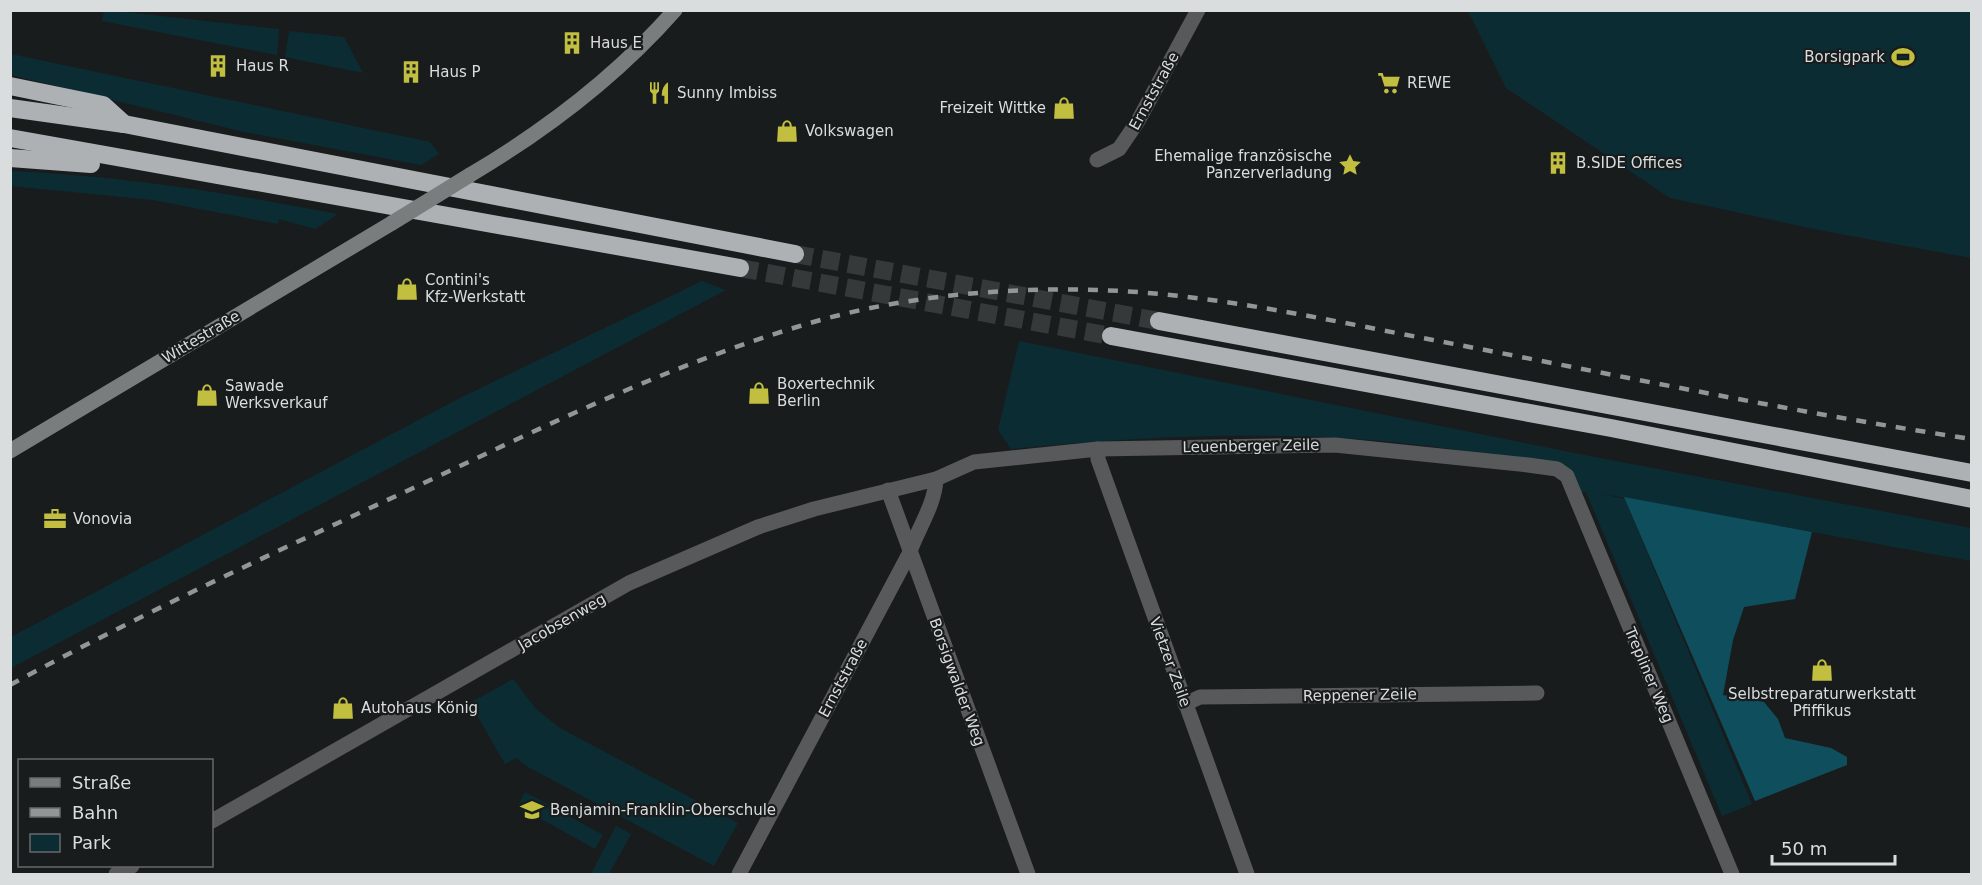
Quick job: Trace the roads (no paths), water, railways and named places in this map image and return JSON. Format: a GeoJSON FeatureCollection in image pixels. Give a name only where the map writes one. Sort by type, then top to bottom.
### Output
{"type":"FeatureCollection","features":[{"type":"Feature","properties":{"kind":"highway"},"geometry":{"type":"LineString","coordinates":[[10,86],[102,105],[124,124]]}},
{"type":"Feature","properties":{"kind":"highway"},"geometry":{"type":"LineString","coordinates":[[10,108],[124,124],[795,254]]}},
{"type":"Feature","properties":{"kind":"highway"},"geometry":{"type":"LineString","coordinates":[[10,138],[740,268]]}},
{"type":"Feature","properties":{"kind":"highway"},"geometry":{"type":"LineString","coordinates":[[10,158],[91,164],[113,158]]}},
{"type":"Feature","properties":{"kind":"highway"},"geometry":{"type":"LineString","coordinates":[[1159,321],[1971,473]]}},
{"type":"Feature","properties":{"kind":"highway"},"geometry":{"type":"LineString","coordinates":[[1111,336],[1611,428],[1971,499]]}},
{"type":"Feature","properties":{"kind":"main road","name":"Wittestraße"},"geometry":{"type":"LineString","coordinates":[[10,451],[470,175],[579,103],[626,62],[675,10]]}},
{"type":"Feature","properties":{"kind":"street","name":"Ernststraße"},"geometry":{"type":"LineString","coordinates":[[1097,160],[1119,149],[1132,131],[1198,10]]}},
{"type":"Feature","properties":{"kind":"street","name":"Leuenberger Zeile"},"geometry":{"type":"LineString","coordinates":[[936,478],[974,462],[1098,449],[1335,445],[1545,467],[1557,469],[1567,476]]}},
{"type":"Feature","properties":{"kind":"street","name":"Vietzer Zeile"},"geometry":{"type":"LineString","coordinates":[[1098,449],[1098,459],[1119,523],[1247,874]]}},
{"type":"Feature","properties":{"kind":"street","name":"Trepliner Weg"},"geometry":{"type":"LineString","coordinates":[[1567,476],[1732,874]]}},
{"type":"Feature","properties":{"kind":"street","name":"Ernststraße"},"geometry":{"type":"LineString","coordinates":[[739,874],[909,554],[935,496],[936,478]]}},
{"type":"Feature","properties":{"kind":"street","name":"Jacobsenweg"},"geometry":{"type":"LineString","coordinates":[[213,820],[629,584],[758,527],[813,508],[936,478]]}},
{"type":"Feature","properties":{"kind":"street","name":"Borsigwalder Weg"},"geometry":{"type":"LineString","coordinates":[[888,490],[909,554],[1028,874]]}},
{"type":"Feature","properties":{"kind":"street","name":"Reppener Zeile"},"geometry":{"type":"LineString","coordinates":[[1185,704],[1200,697],[1537,693]]}},
{"type":"Feature","properties":{"kind":"street"},"geometry":{"type":"LineString","coordinates":[[116,874],[130,867]]}},
{"type":"Feature","properties":{"kind":"tunnel"},"geometry":{"type":"LineString","coordinates":[[795,254],[1159,321]]}},
{"type":"Feature","properties":{"kind":"tunnel"},"geometry":{"type":"LineString","coordinates":[[740,268],[1111,336]]}},
{"type":"Feature","properties":{"kind":"railway"},"geometry":{"type":"LineString","coordinates":[[10,685],[158,608],[258,560],[650,380],[749,342],[800,326],[872,308],[947,296],[1059,289],[1181,296],[1307,316],[1769,405],[1972,439]]}},
{"type":"Feature","properties":{"kind":"place","name":"Haus E"},"geometry":{"type":"Point","coordinates":[572,43]}},
{"type":"Feature","properties":{"kind":"place","name":"Borsigpark"},"geometry":{"type":"Point","coordinates":[1903,57]}},
{"type":"Feature","properties":{"kind":"place","name":"Haus R"},"geometry":{"type":"Point","coordinates":[218,66]}},
{"type":"Feature","properties":{"kind":"place","name":"Haus P"},"geometry":{"type":"Point","coordinates":[411,72]}},
{"type":"Feature","properties":{"kind":"place","name":"REWE"},"geometry":{"type":"Point","coordinates":[1389,83]}},
{"type":"Feature","properties":{"kind":"place","name":"Sunny Imbiss"},"geometry":{"type":"Point","coordinates":[659,93]}},
{"type":"Feature","properties":{"kind":"place","name":"Freizeit Wittke"},"geometry":{"type":"Point","coordinates":[1064,108]}},
{"type":"Feature","properties":{"kind":"place","name":"Volkswagen"},"geometry":{"type":"Point","coordinates":[787,131]}},
{"type":"Feature","properties":{"kind":"place","name":"B.SIDE Offices"},"geometry":{"type":"Point","coordinates":[1558,163]}},
{"type":"Feature","properties":{"kind":"place","name":"Ehemalige französische Panzerverladung"},"geometry":{"type":"Point","coordinates":[1350,165]}},
{"type":"Feature","properties":{"kind":"place","name":"Contini's Kfz-Werkstatt"},"geometry":{"type":"Point","coordinates":[407,289]}},
{"type":"Feature","properties":{"kind":"place","name":"Boxertechnik Berlin"},"geometry":{"type":"Point","coordinates":[759,393]}},
{"type":"Feature","properties":{"kind":"place","name":"Sawade Werksverkauf"},"geometry":{"type":"Point","coordinates":[207,395]}},
{"type":"Feature","properties":{"kind":"place","name":"Vonovia"},"geometry":{"type":"Point","coordinates":[55,519]}},
{"type":"Feature","properties":{"kind":"place","name":"Selbstreparaturwerkstatt Pfiffikus"},"geometry":{"type":"Point","coordinates":[1822,670]}},
{"type":"Feature","properties":{"kind":"place","name":"Autohaus König"},"geometry":{"type":"Point","coordinates":[343,708]}},
{"type":"Feature","properties":{"kind":"place","name":"Benjamin-Franklin-Oberschule"},"geometry":{"type":"Point","coordinates":[532,810]}}]}
